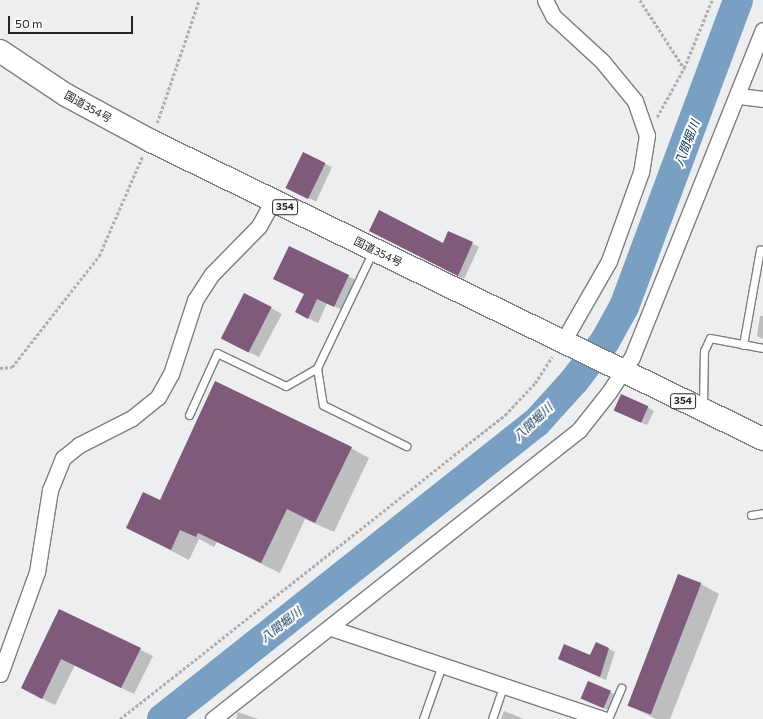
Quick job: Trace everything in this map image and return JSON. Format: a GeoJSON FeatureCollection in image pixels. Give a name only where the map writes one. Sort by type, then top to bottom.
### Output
{"type":"FeatureCollection","features":[{"type":"Feature","properties":{"kind":"highway","name":"国道354号"},"geometry":{"type":"LineString","coordinates":[[0,51],[66,95],[151,141],[763,439]]}},
{"type":"Feature","properties":{"kind":"street"},"geometry":{"type":"LineString","coordinates":[[545,0],[553,16],[602,61],[635,101],[647,135],[641,172],[609,261],[570,346]]}},
{"type":"Feature","properties":{"kind":"street"},"geometry":{"type":"LineString","coordinates":[[213,719],[331,628],[579,430],[624,372],[739,96],[763,30]]}},
{"type":"Feature","properties":{"kind":"street"},"geometry":{"type":"LineString","coordinates":[[739,96],[763,99]]}},
{"type":"Feature","properties":{"kind":"street"},"geometry":{"type":"LineString","coordinates":[[0,674],[37,572],[50,490],[64,458],[79,445],[132,418],[158,397],[171,374],[195,300],[212,274],[259,226],[273,201]]}},
{"type":"Feature","properties":{"kind":"street"},"geometry":{"type":"LineString","coordinates":[[331,628],[603,719]]}},
{"type":"Feature","properties":{"kind":"lane"},"geometry":{"type":"LineString","coordinates":[[189,415],[217,354],[286,386],[317,368],[374,250]]}},
{"type":"Feature","properties":{"kind":"lane"},"geometry":{"type":"LineString","coordinates":[[743,344],[760,250],[763,250]]}},
{"type":"Feature","properties":{"kind":"lane"},"geometry":{"type":"LineString","coordinates":[[703,410],[704,351],[710,338],[763,348]]}},
{"type":"Feature","properties":{"kind":"lane"},"geometry":{"type":"LineString","coordinates":[[317,368],[323,406],[406,446]]}},
{"type":"Feature","properties":{"kind":"lane"},"geometry":{"type":"LineString","coordinates":[[751,515],[763,513]]}},
{"type":"Feature","properties":{"kind":"lane"},"geometry":{"type":"LineString","coordinates":[[423,719],[442,664]]}},
{"type":"Feature","properties":{"kind":"lane"},"geometry":{"type":"LineString","coordinates":[[492,719],[504,685]]}},
{"type":"Feature","properties":{"kind":"lane"},"geometry":{"type":"LineString","coordinates":[[608,719],[621,688]]}},
{"type":"Feature","properties":{"kind":"path"},"geometry":{"type":"LineString","coordinates":[[0,368],[12,367],[99,256],[131,176],[151,141],[199,0]]}},
{"type":"Feature","properties":{"kind":"path"},"geometry":{"type":"LineString","coordinates":[[640,0],[684,68]]}},
{"type":"Feature","properties":{"kind":"path"},"geometry":{"type":"LineString","coordinates":[[647,135],[684,68],[712,0]]}},
{"type":"Feature","properties":{"kind":"path"},"geometry":{"type":"LineString","coordinates":[[120,719],[505,415],[570,346]]}},
{"type":"Feature","properties":{"kind":"building"},"geometry":{"type":"Polygon","coordinates":[[[303,152],[325,163],[308,199],[285,188],[303,152]]]}},
{"type":"Feature","properties":{"kind":"building"},"geometry":{"type":"Polygon","coordinates":[[[379,210],[443,243],[448,231],[473,242],[458,276],[369,231],[379,210]]]}},
{"type":"Feature","properties":{"kind":"building"},"geometry":{"type":"Polygon","coordinates":[[[289,246],[349,275],[334,307],[317,299],[308,319],[295,312],[304,294],[273,279],[289,246]]]}},
{"type":"Feature","properties":{"kind":"building"},"geometry":{"type":"Polygon","coordinates":[[[244,293],[272,307],[248,353],[221,338],[244,293]]]}},
{"type":"Feature","properties":{"kind":"building"},"geometry":{"type":"Polygon","coordinates":[[[215,381],[352,447],[315,523],[287,509],[261,563],[198,533],[196,537],[180,530],[171,550],[126,528],[143,492],[160,500],[215,381]]]}},
{"type":"Feature","properties":{"kind":"building"},"geometry":{"type":"Polygon","coordinates":[[[621,394],[648,406],[641,423],[614,410],[621,394]]]}},
{"type":"Feature","properties":{"kind":"building"},"geometry":{"type":"Polygon","coordinates":[[[678,574],[701,583],[651,715],[627,706],[678,574]]]}},
{"type":"Feature","properties":{"kind":"building"},"geometry":{"type":"Polygon","coordinates":[[[59,609],[141,648],[121,688],[61,659],[42,699],[21,688],[59,609]]]}},
{"type":"Feature","properties":{"kind":"building"},"geometry":{"type":"Polygon","coordinates":[[[596,642],[609,648],[600,677],[558,659],[564,644],[590,655],[596,642]]]}},
{"type":"Feature","properties":{"kind":"building"},"geometry":{"type":"Polygon","coordinates":[[[588,681],[611,691],[604,708],[581,698],[588,681]]]}},
{"type":"Feature","properties":{"kind":"waterway","name":"八間堀川"},"geometry":{"type":"LineString","coordinates":[[162,719],[536,423],[574,381],[605,341],[624,307],[738,0]]}}]}
